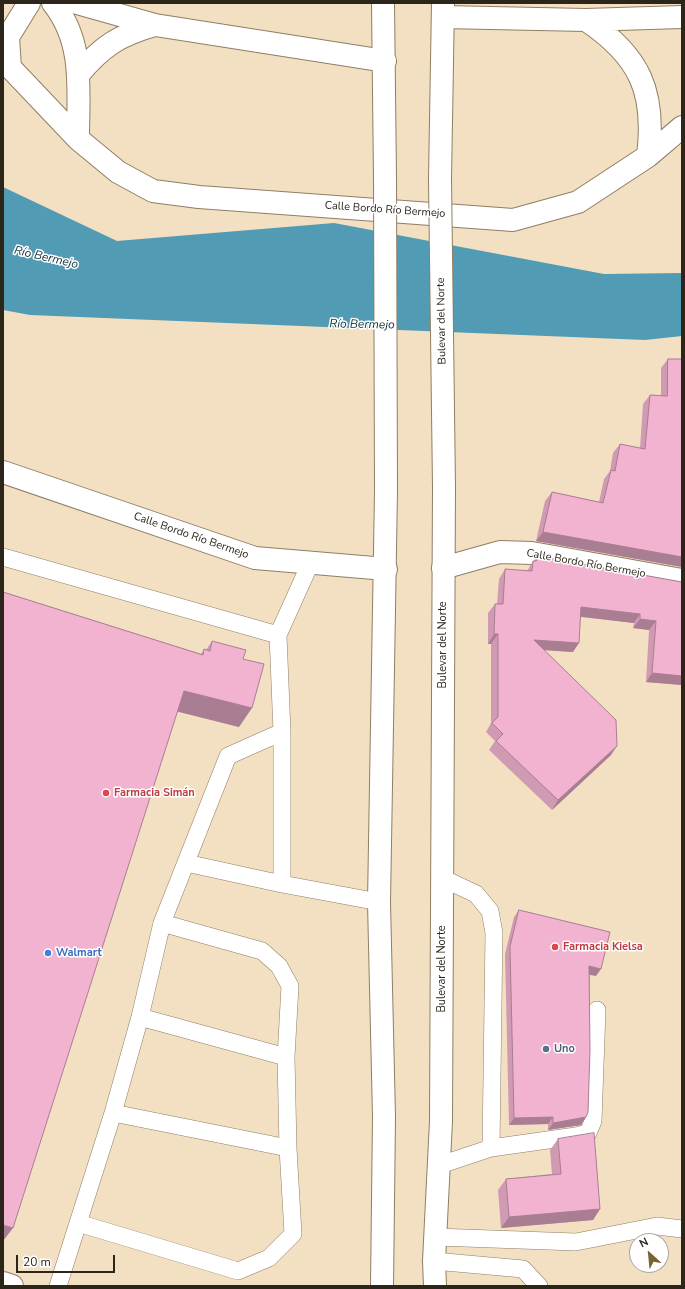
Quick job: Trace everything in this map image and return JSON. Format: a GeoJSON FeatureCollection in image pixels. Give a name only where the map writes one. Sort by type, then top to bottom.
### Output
{"type":"FeatureCollection","features":[{"type":"Feature","properties":{"kind":"main road"},"geometry":{"type":"LineString","coordinates":[[6,64],[8,37],[29,3]]}},
{"type":"Feature","properties":{"kind":"main road"},"geometry":{"type":"LineString","coordinates":[[53,3],[71,31],[77,53],[78,139]]}},
{"type":"Feature","properties":{"kind":"main road"},"geometry":{"type":"LineString","coordinates":[[77,3],[155,25],[385,61]]}},
{"type":"Feature","properties":{"kind":"main road"},"geometry":{"type":"LineString","coordinates":[[382,1286],[384,1117],[379,902],[386,569],[384,3]]}},
{"type":"Feature","properties":{"kind":"main road"},"geometry":{"type":"LineString","coordinates":[[443,10],[586,20],[682,17]]}},
{"type":"Feature","properties":{"kind":"main road","name":"Bulevar del Norte"},"geometry":{"type":"LineString","coordinates":[[435,1286],[434,1261],[440,1165],[442,878],[444,487],[440,179],[443,10]]}},
{"type":"Feature","properties":{"kind":"main road"},"geometry":{"type":"LineString","coordinates":[[586,20],[608,35],[626,55],[640,77],[649,103],[651,129],[648,156]]}},
{"type":"Feature","properties":{"kind":"main road"},"geometry":{"type":"LineString","coordinates":[[78,75],[93,57],[111,42],[132,32],[155,25]]}},
{"type":"Feature","properties":{"kind":"main road","name":"Calle Bordo Río Bermejo"},"geometry":{"type":"LineString","coordinates":[[6,64],[78,139],[118,172],[153,191],[199,197],[513,220],[578,202],[648,156],[682,127]]}},
{"type":"Feature","properties":{"kind":"main road","name":"Calle Bordo Río Bermejo"},"geometry":{"type":"LineString","coordinates":[[3,472],[255,558],[310,564],[386,569]]}},
{"type":"Feature","properties":{"kind":"main road","name":"Calle Bordo Río Bermejo"},"geometry":{"type":"LineString","coordinates":[[443,568],[500,552],[532,552],[682,580]]}},
{"type":"Feature","properties":{"kind":"main road"},"geometry":{"type":"LineString","coordinates":[[3,1283],[12,1286]]}},
{"type":"Feature","properties":{"kind":"lane"},"geometry":{"type":"LineString","coordinates":[[3,556],[278,635]]}},
{"type":"Feature","properties":{"kind":"lane"},"geometry":{"type":"LineString","coordinates":[[282,884],[282,732],[278,635],[310,564]]}},
{"type":"Feature","properties":{"kind":"lane"},"geometry":{"type":"LineString","coordinates":[[58,1286],[113,1113],[140,1017],[162,923],[228,756],[282,732]]}},
{"type":"Feature","properties":{"kind":"lane"},"geometry":{"type":"LineString","coordinates":[[186,863],[282,884],[379,902]]}},
{"type":"Feature","properties":{"kind":"lane"},"geometry":{"type":"LineString","coordinates":[[442,878],[476,894],[490,911],[494,933],[491,1148]]}},
{"type":"Feature","properties":{"kind":"lane"},"geometry":{"type":"LineString","coordinates":[[78,1223],[238,1271],[270,1258],[293,1234],[288,1148],[286,1057],[290,986],[279,966],[262,951],[162,923]]}},
{"type":"Feature","properties":{"kind":"lane"},"geometry":{"type":"LineString","coordinates":[[440,1165],[491,1148],[588,1133],[593,1121],[597,1010]]}},
{"type":"Feature","properties":{"kind":"lane"},"geometry":{"type":"LineString","coordinates":[[140,1017],[286,1057]]}},
{"type":"Feature","properties":{"kind":"lane"},"geometry":{"type":"LineString","coordinates":[[113,1113],[288,1148]]}},
{"type":"Feature","properties":{"kind":"lane"},"geometry":{"type":"LineString","coordinates":[[436,1237],[576,1242],[657,1226],[682,1230]]}},
{"type":"Feature","properties":{"kind":"lane"},"geometry":{"type":"LineString","coordinates":[[434,1261],[523,1269],[539,1286]]}},
{"type":"Feature","properties":{"kind":"water","name":"Río Bermejo"},"geometry":{"type":"Polygon","coordinates":[[[3,187],[117,241],[334,223],[604,274],[682,273],[682,336],[645,340],[30,315],[3,310],[3,187]]]}},
{"type":"Feature","properties":{"kind":"building"},"geometry":{"type":"Polygon","coordinates":[[[668,359],[682,359],[682,557],[543,532],[552,492],[603,503],[611,470],[615,471],[620,444],[645,449],[650,395],[667,396],[668,359]]]}},
{"type":"Feature","properties":{"kind":"building"},"geometry":{"type":"Polygon","coordinates":[[[537,556],[682,582],[682,676],[652,673],[656,621],[640,619],[640,614],[581,607],[579,643],[534,640],[616,720],[617,746],[558,800],[496,741],[503,734],[492,723],[498,717],[498,634],[494,634],[495,604],[503,604],[505,569],[532,571],[533,561],[536,561],[537,556]]]}},
{"type":"Feature","properties":{"kind":"building","name":"Walmart"},"geometry":{"type":"Polygon","coordinates":[[[3,592],[203,655],[204,649],[210,651],[212,641],[246,650],[243,659],[264,664],[252,708],[184,691],[13,1228],[3,1225],[3,592]]]}},
{"type":"Feature","properties":{"kind":"building","name":"Uno"},"geometry":{"type":"Polygon","coordinates":[[[519,910],[610,932],[601,969],[589,966],[590,1050],[588,1112],[586,1117],[553,1123],[553,1117],[514,1118],[510,947],[519,910]]]}},
{"type":"Feature","properties":{"kind":"building"},"geometry":{"type":"Polygon","coordinates":[[[594,1133],[600,1209],[509,1217],[506,1179],[561,1174],[558,1139],[594,1133]]]}},
{"type":"Feature","properties":{"kind":"place","name":"Farmacia Simán"},"geometry":{"type":"Point","coordinates":[106,793]}},
{"type":"Feature","properties":{"kind":"place","name":"Farmacia Kielsa"},"geometry":{"type":"Point","coordinates":[555,947]}},
{"type":"Feature","properties":{"kind":"place","name":"Walmart"},"geometry":{"type":"Point","coordinates":[48,953]}},
{"type":"Feature","properties":{"kind":"place","name":"Uno"},"geometry":{"type":"Point","coordinates":[546,1049]}}]}
